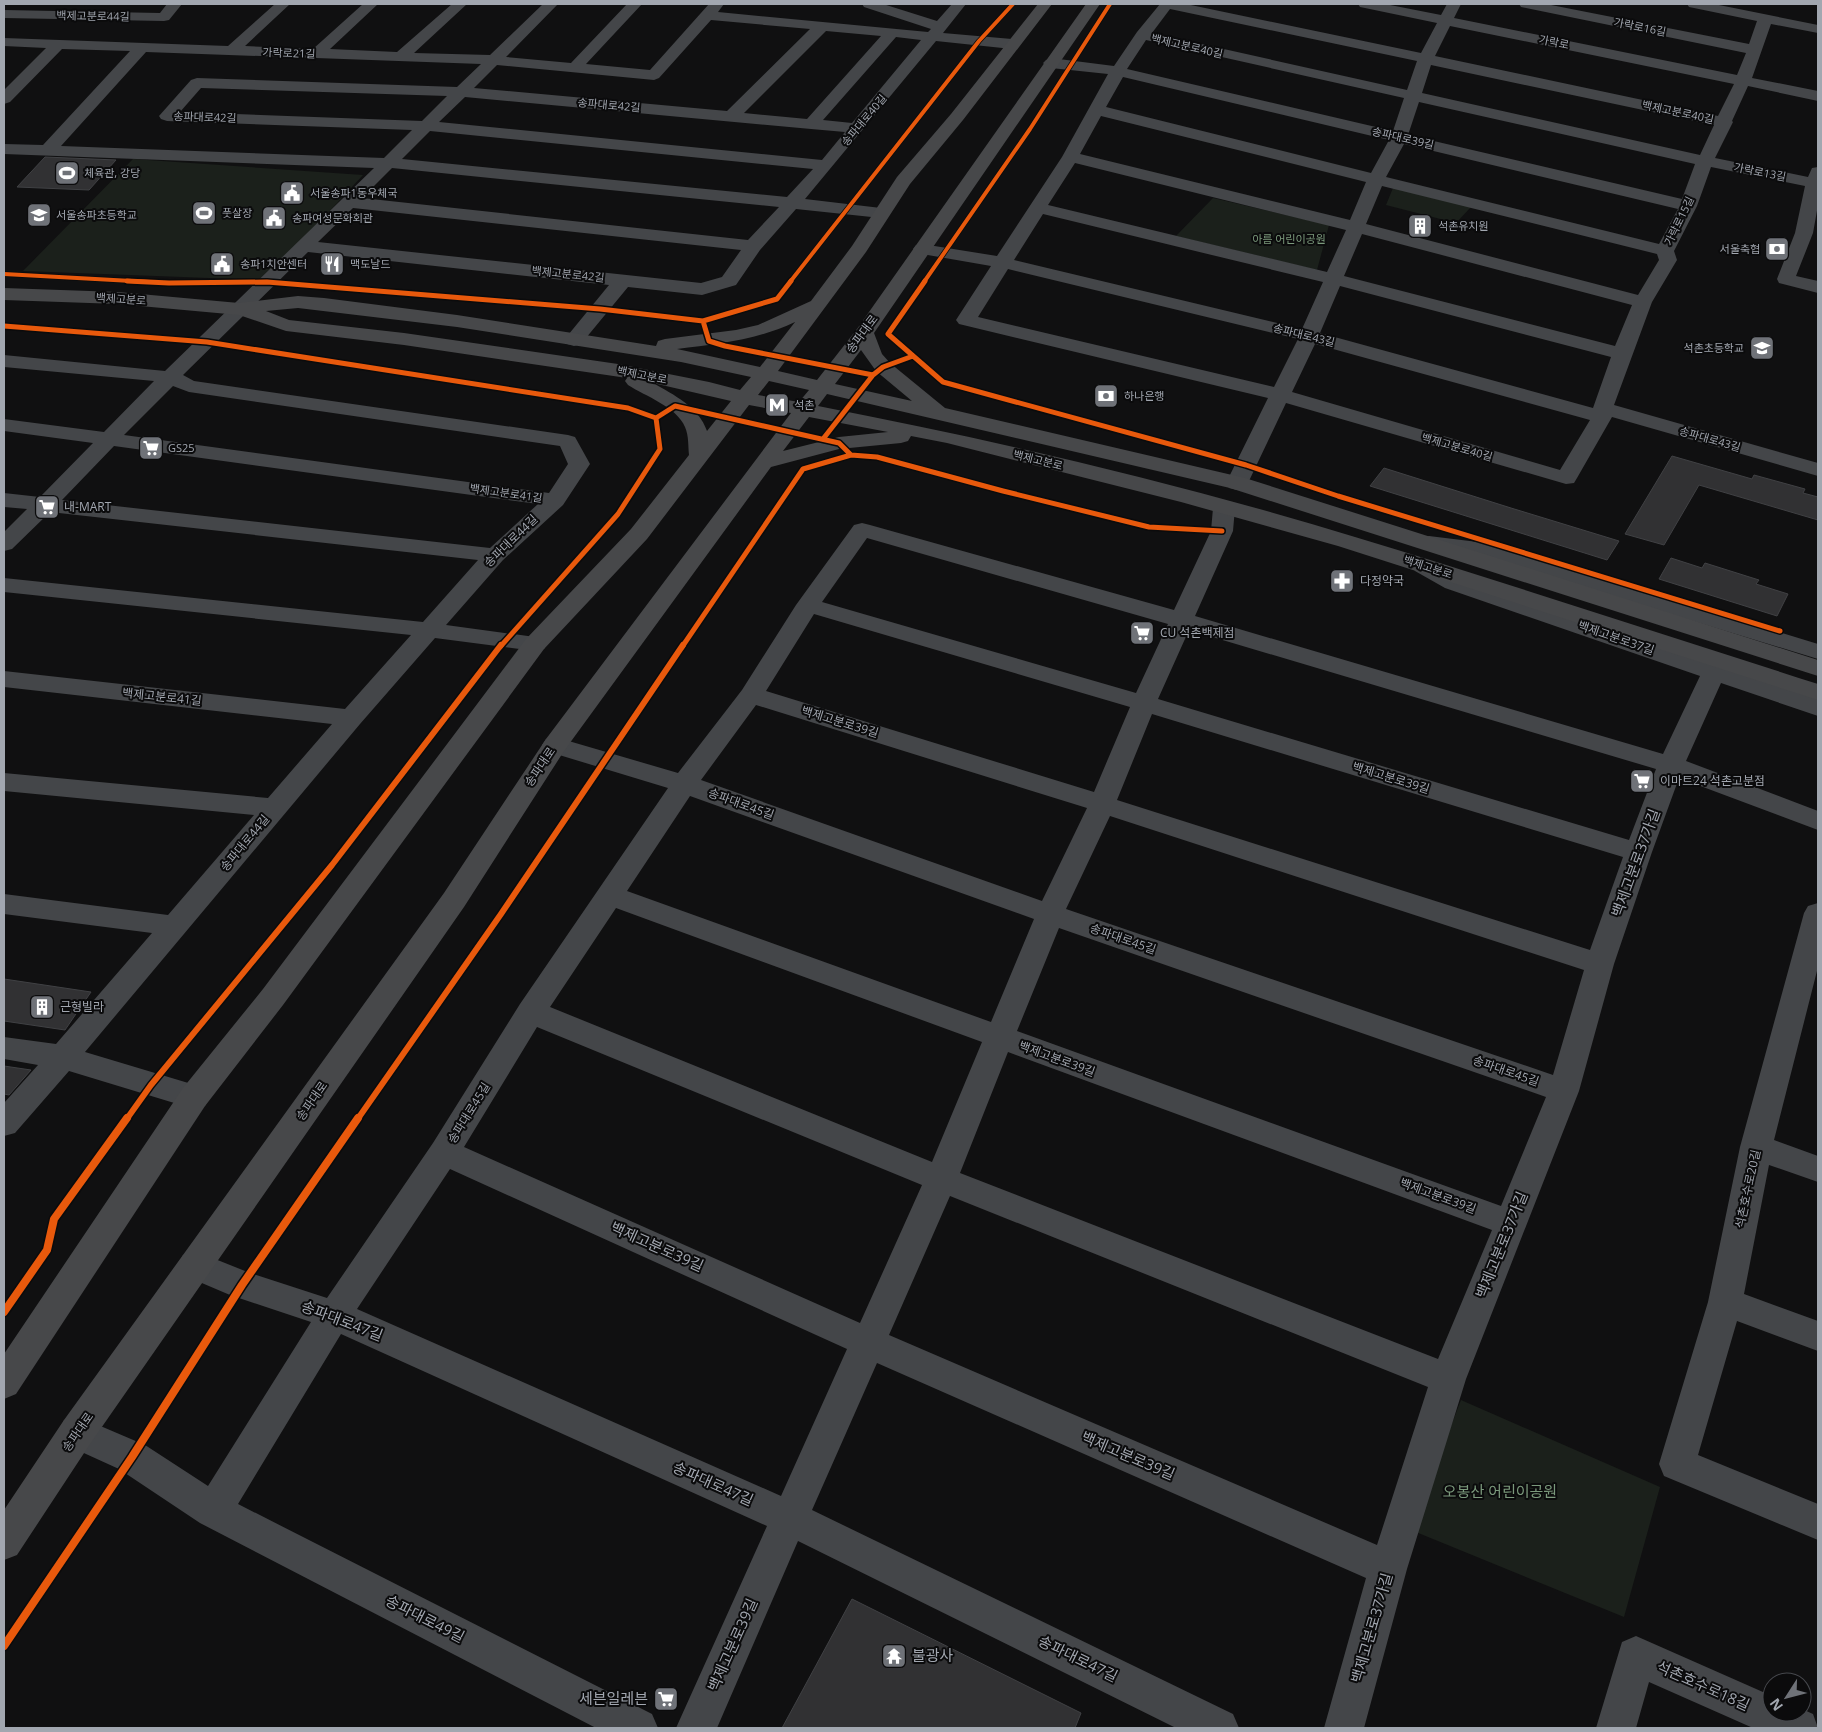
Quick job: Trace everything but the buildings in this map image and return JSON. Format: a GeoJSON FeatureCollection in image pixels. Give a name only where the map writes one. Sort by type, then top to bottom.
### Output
{"type":"FeatureCollection","features":[{"type":"Feature","properties":{"kind":"main road"},"geometry":{"type":"LineString","coordinates":[[4,1383],[194,1097],[273,997],[535,644],[639,534],[744,398],[780,356],[860,248],[881,213],[904,181],[957,117],[1045,4]]}},
{"type":"Feature","properties":{"kind":"main road","name":"송파대로"},"geometry":{"type":"LineString","coordinates":[[4,1542],[77,1432],[454,900],[556,745],[690,565],[763,462],[864,333],[1093,4]]}},
{"type":"Feature","properties":{"kind":"main road","name":"백제고분로"},"geometry":{"type":"LineString","coordinates":[[4,294],[118,298],[239,309],[298,302],[324,304],[457,320],[633,348],[764,375],[939,413],[1230,495],[1818,668]]}},
{"type":"Feature","properties":{"kind":"main road"},"geometry":{"type":"LineString","coordinates":[[633,348],[736,336],[765,329],[817,305]]}},
{"type":"Feature","properties":{"kind":"main road","name":"백제고분로"},"geometry":{"type":"LineString","coordinates":[[239,309],[286,325],[404,339],[618,370],[709,388],[744,398],[1230,495]]}},
{"type":"Feature","properties":{"kind":"main road"},"geometry":{"type":"LineString","coordinates":[[864,333],[873,355],[884,367],[939,413]]}},
{"type":"Feature","properties":{"kind":"main road"},"geometry":{"type":"LineString","coordinates":[[618,370],[665,399],[691,419],[696,427],[700,457]]}},
{"type":"Feature","properties":{"kind":"main road"},"geometry":{"type":"LineString","coordinates":[[763,462],[839,443],[912,436],[947,437]]}},
{"type":"Feature","properties":{"kind":"main road","name":"백제고분로"},"geometry":{"type":"LineString","coordinates":[[1423,553],[1818,692]]}},
{"type":"Feature","properties":{"kind":"street","name":"백제고분로44길"},"geometry":{"type":"LineString","coordinates":[[4,14],[164,17],[175,4]]}},
{"type":"Feature","properties":{"kind":"street"},"geometry":{"type":"LineString","coordinates":[[231,51],[283,4]]}},
{"type":"Feature","properties":{"kind":"street"},"geometry":{"type":"LineString","coordinates":[[316,54],[371,4]]}},
{"type":"Feature","properties":{"kind":"street"},"geometry":{"type":"LineString","coordinates":[[400,57],[460,4]]}},
{"type":"Feature","properties":{"kind":"street"},"geometry":{"type":"LineString","coordinates":[[4,544],[47,504],[170,376],[306,246],[348,202],[551,4]]}},
{"type":"Feature","properties":{"kind":"street"},"geometry":{"type":"LineString","coordinates":[[575,68],[635,4]]}},
{"type":"Feature","properties":{"kind":"street"},"geometry":{"type":"LineString","coordinates":[[870,4],[936,32]]}},
{"type":"Feature","properties":{"kind":"street","name":"송파대로40길"},"geometry":{"type":"LineString","coordinates":[[793,203],[959,4]]}},
{"type":"Feature","properties":{"kind":"street","name":"백제고분로40길"},"geometry":{"type":"LineString","coordinates":[[1705,161],[1142,35],[1167,4],[1725,122]]}},
{"type":"Feature","properties":{"kind":"street","name":"가락로"},"geometry":{"type":"LineString","coordinates":[[1365,4],[1818,96]]}},
{"type":"Feature","properties":{"kind":"street"},"geometry":{"type":"LineString","coordinates":[[1230,495],[1310,336],[1376,179],[1399,136],[1426,58],[1454,4]]}},
{"type":"Feature","properties":{"kind":"street","name":"가락로16길"},"geometry":{"type":"LineString","coordinates":[[1526,4],[1755,50]]}},
{"type":"Feature","properties":{"kind":"street"},"geometry":{"type":"LineString","coordinates":[[1694,4],[1818,29]]}},
{"type":"Feature","properties":{"kind":"street"},"geometry":{"type":"LineString","coordinates":[[712,9],[822,26],[893,32],[936,32],[1012,44]]}},
{"type":"Feature","properties":{"kind":"street","name":"가락로21길"},"geometry":{"type":"LineString","coordinates":[[4,42],[494,60],[654,75],[712,9]]}},
{"type":"Feature","properties":{"kind":"street"},"geometry":{"type":"LineString","coordinates":[[1743,80],[1766,18]]}},
{"type":"Feature","properties":{"kind":"street"},"geometry":{"type":"LineString","coordinates":[[732,116],[822,26]]}},
{"type":"Feature","properties":{"kind":"street"},"geometry":{"type":"LineString","coordinates":[[812,124],[893,32]]}},
{"type":"Feature","properties":{"kind":"street"},"geometry":{"type":"LineString","coordinates":[[1004,263],[1037,207],[1070,157],[1118,71],[1142,35]]}},
{"type":"Feature","properties":{"kind":"street"},"geometry":{"type":"LineString","coordinates":[[4,98],[58,44]]}},
{"type":"Feature","properties":{"kind":"street"},"geometry":{"type":"LineString","coordinates":[[47,151],[142,47]]}},
{"type":"Feature","properties":{"kind":"street","name":"송파대로39길"},"geometry":{"type":"LineString","coordinates":[[1051,62],[1118,71],[1399,136],[1688,206]]}},
{"type":"Feature","properties":{"kind":"street","name":"가락로15길"},"geometry":{"type":"LineString","coordinates":[[1602,413],[1622,354],[1643,302],[1668,260],[1665,251],[1688,206],[1705,161],[1725,122],[1743,80]]}},
{"type":"Feature","properties":{"kind":"street","name":"송파대로42길"},"geometry":{"type":"LineString","coordinates":[[826,165],[427,126],[168,116],[197,83],[461,92],[856,128]]}},
{"type":"Feature","properties":{"kind":"street"},"geometry":{"type":"LineString","coordinates":[[1097,110],[1665,251]]}},
{"type":"Feature","properties":{"kind":"street"},"geometry":{"type":"LineString","coordinates":[[4,149],[388,163],[881,213]]}},
{"type":"Feature","properties":{"kind":"street"},"geometry":{"type":"LineString","coordinates":[[1070,157],[1357,227],[1643,302]]}},
{"type":"Feature","properties":{"kind":"street","name":"가락로13길"},"geometry":{"type":"LineString","coordinates":[[1705,161],[1817,180],[1811,234],[1786,279],[1818,288]]}},
{"type":"Feature","properties":{"kind":"street"},"geometry":{"type":"LineString","coordinates":[[348,202],[754,246]]}},
{"type":"Feature","properties":{"kind":"street","name":"백제고분로42길"},"geometry":{"type":"LineString","coordinates":[[306,246],[702,289],[729,281],[754,246],[793,203]]}},
{"type":"Feature","properties":{"kind":"street"},"geometry":{"type":"LineString","coordinates":[[1037,207],[1333,279],[1622,354]]}},
{"type":"Feature","properties":{"kind":"street","name":"송파대로43길"},"geometry":{"type":"LineString","coordinates":[[922,249],[1004,263],[1310,336],[1818,470]]}},
{"type":"Feature","properties":{"kind":"street","name":"백제고분로40길"},"geometry":{"type":"LineString","coordinates":[[1004,263],[966,320],[1280,395],[1566,478],[1602,413]]}},
{"type":"Feature","properties":{"kind":"street"},"geometry":{"type":"LineString","coordinates":[[574,340],[623,280]]}},
{"type":"Feature","properties":{"kind":"street","name":"백제고분로41길"},"geometry":{"type":"LineString","coordinates":[[4,361],[170,376],[189,386],[568,441],[579,464],[555,500],[4,425]]}},
{"type":"Feature","properties":{"kind":"street","name":"백제고분로39길"},"geometry":{"type":"LineString","coordinates":[[696,1728],[869,1343],[941,1179],[1050,914],[1102,804],[1144,703],[1222,531],[1230,495]]}},
{"type":"Feature","properties":{"kind":"street"},"geometry":{"type":"LineString","coordinates":[[4,500],[494,555]]}},
{"type":"Feature","properties":{"kind":"street","name":"송파대로44길"},"geometry":{"type":"LineString","coordinates":[[4,1124],[63,1058],[351,718],[494,555],[555,500]]}},
{"type":"Feature","properties":{"kind":"street","name":"송파대로45길"},"geometry":{"type":"LineString","coordinates":[[334,1315],[444,1152],[531,1012],[634,856],[684,784],[751,695],[808,605],[862,530],[1182,620]]}},
{"type":"Feature","properties":{"kind":"street"},"geometry":{"type":"LineString","coordinates":[[1423,553],[1478,548],[1818,652]]}},
{"type":"Feature","properties":{"kind":"street","name":"백제고분로37길"},"geometry":{"type":"LineString","coordinates":[[1423,553],[1454,583],[1818,708]]}},
{"type":"Feature","properties":{"kind":"street"},"geometry":{"type":"LineString","coordinates":[[4,585],[430,630],[535,644]]}},
{"type":"Feature","properties":{"kind":"street","name":"백제고분로39길"},"geometry":{"type":"LineString","coordinates":[[808,605],[1144,703],[1638,852]]}},
{"type":"Feature","properties":{"kind":"street"},"geometry":{"type":"LineString","coordinates":[[1182,620],[1671,765],[1818,821]]}},
{"type":"Feature","properties":{"kind":"street","name":"백제고분로37가길"},"geometry":{"type":"LineString","coordinates":[[1344,1728],[1388,1569],[1448,1379],[1564,1091],[1600,964],[1638,852],[1671,765],[1714,672]]}},
{"type":"Feature","properties":{"kind":"street","name":"백제고분로41길"},"geometry":{"type":"LineString","coordinates":[[4,679],[351,718]]}},
{"type":"Feature","properties":{"kind":"street","name":"백제고분로39길"},"geometry":{"type":"LineString","coordinates":[[751,695],[1102,804],[1600,964]]}},
{"type":"Feature","properties":{"kind":"street","name":"송파대로45길"},"geometry":{"type":"LineString","coordinates":[[556,745],[684,784],[1050,914],[1564,1091]]}},
{"type":"Feature","properties":{"kind":"street"},"geometry":{"type":"LineString","coordinates":[[4,782],[274,808]]}},
{"type":"Feature","properties":{"kind":"street","name":"백제고분로39길"},"geometry":{"type":"LineString","coordinates":[[610,895],[998,1038],[1511,1223]]}},
{"type":"Feature","properties":{"kind":"street"},"geometry":{"type":"LineString","coordinates":[[4,904],[175,926]]}},
{"type":"Feature","properties":{"kind":"street","name":"석촌호수로20길"},"geometry":{"type":"LineString","coordinates":[[1818,913],[1756,1147],[1725,1302],[1677,1464],[1818,1522]]}},
{"type":"Feature","properties":{"kind":"street"},"geometry":{"type":"LineString","coordinates":[[531,1012],[941,1179],[1448,1379]]}},
{"type":"Feature","properties":{"kind":"street"},"geometry":{"type":"LineString","coordinates":[[4,1048],[63,1058],[194,1097]]}},
{"type":"Feature","properties":{"kind":"street"},"geometry":{"type":"LineString","coordinates":[[1756,1147],[1818,1169]]}},
{"type":"Feature","properties":{"kind":"street","name":"백제고분로39길"},"geometry":{"type":"LineString","coordinates":[[444,1152],[869,1343],[1388,1569]]}},
{"type":"Feature","properties":{"kind":"street","name":"송파대로47길"},"geometry":{"type":"LineString","coordinates":[[195,1266],[242,1286],[334,1315],[790,1518],[1219,1728]]}},
{"type":"Feature","properties":{"kind":"street"},"geometry":{"type":"LineString","coordinates":[[1725,1302],[1818,1336]]}},
{"type":"Feature","properties":{"kind":"street"},"geometry":{"type":"LineString","coordinates":[[213,1511],[334,1315]]}},
{"type":"Feature","properties":{"kind":"street","name":"송파대로49길"},"geometry":{"type":"LineString","coordinates":[[77,1432],[132,1457],[213,1511],[638,1728]]}},
{"type":"Feature","properties":{"kind":"street","name":"석촌호수로18길"},"geometry":{"type":"LineString","coordinates":[[1616,1728],[1636,1656],[1799,1728]]}},
{"type":"Feature","properties":{"kind":"green space"},"geometry":{"type":"Polygon","coordinates":[[[133,159],[363,175],[266,280],[23,271],[133,159]]]}},
{"type":"Feature","properties":{"kind":"green space"},"geometry":{"type":"Polygon","coordinates":[[[1393,188],[1471,207],[1456,223],[1386,205],[1393,188]]]}},
{"type":"Feature","properties":{"kind":"green space","name":"아름 어린이공원"},"geometry":{"type":"Polygon","coordinates":[[[1213,198],[1329,225],[1317,270],[1176,236],[1213,198]]]}},
{"type":"Feature","properties":{"kind":"green space","name":"오봉산 어린이공원"},"geometry":{"type":"Polygon","coordinates":[[[1461,1400],[1660,1487],[1624,1617],[1411,1530],[1461,1400]]]}},
{"type":"Feature","properties":{"kind":"cycle path"},"geometry":{"type":"LineString","coordinates":[[4,274],[169,283],[267,282],[600,309],[703,321],[777,299],[979,41],[1013,4]]}},
{"type":"Feature","properties":{"kind":"cycle path"},"geometry":{"type":"LineString","coordinates":[[1110,4],[1030,129],[888,334],[943,382],[1246,465],[1338,496],[1780,631]]}},
{"type":"Feature","properties":{"kind":"cycle path"},"geometry":{"type":"LineString","coordinates":[[703,321],[709,341],[725,346],[873,375]]}},
{"type":"Feature","properties":{"kind":"cycle path"},"geometry":{"type":"LineString","coordinates":[[4,326],[207,342],[628,408],[656,418]]}},
{"type":"Feature","properties":{"kind":"cycle path"},"geometry":{"type":"LineString","coordinates":[[823,439],[873,375],[883,367],[913,356]]}},
{"type":"Feature","properties":{"kind":"cycle path"},"geometry":{"type":"LineString","coordinates":[[656,418],[675,406],[839,443],[851,455]]}},
{"type":"Feature","properties":{"kind":"cycle path"},"geometry":{"type":"LineString","coordinates":[[4,1312],[47,1250],[54,1219],[151,1085],[332,865],[506,639],[618,514],[660,449],[656,418]]}},
{"type":"Feature","properties":{"kind":"cycle path"},"geometry":{"type":"LineString","coordinates":[[4,1646],[132,1457],[242,1285],[501,914],[803,469],[851,455],[877,457],[1003,491],[1149,527],[1222,531]]}},
{"type":"Feature","properties":{"kind":"place","name":"체육관, 강당"},"geometry":{"type":"Point","coordinates":[67,173]}},
{"type":"Feature","properties":{"kind":"place","name":"서울송파1동우체국"},"geometry":{"type":"Point","coordinates":[292,193]}},
{"type":"Feature","properties":{"kind":"place","name":"풋살장"},"geometry":{"type":"Point","coordinates":[204,213]}},
{"type":"Feature","properties":{"kind":"place","name":"서울송파초등학교"},"geometry":{"type":"Point","coordinates":[39,215]}},
{"type":"Feature","properties":{"kind":"place","name":"송파여성문화회관"},"geometry":{"type":"Point","coordinates":[274,218]}},
{"type":"Feature","properties":{"kind":"place","name":"석촌유치원"},"geometry":{"type":"Point","coordinates":[1420,226]}},
{"type":"Feature","properties":{"kind":"place","name":"서울축협"},"geometry":{"type":"Point","coordinates":[1777,249]}},
{"type":"Feature","properties":{"kind":"place","name":"송파1치안센터"},"geometry":{"type":"Point","coordinates":[222,264]}},
{"type":"Feature","properties":{"kind":"place","name":"맥도날드"},"geometry":{"type":"Point","coordinates":[332,264]}},
{"type":"Feature","properties":{"kind":"place","name":"석촌초등학교"},"geometry":{"type":"Point","coordinates":[1762,348]}},
{"type":"Feature","properties":{"kind":"place","name":"하나은행"},"geometry":{"type":"Point","coordinates":[1106,396]}},
{"type":"Feature","properties":{"kind":"place","name":"석촌"},"geometry":{"type":"Point","coordinates":[777,405]}},
{"type":"Feature","properties":{"kind":"place","name":"GS25"},"geometry":{"type":"Point","coordinates":[151,448]}},
{"type":"Feature","properties":{"kind":"place","name":"내-MART"},"geometry":{"type":"Point","coordinates":[47,507]}},
{"type":"Feature","properties":{"kind":"place","name":"다정약국"},"geometry":{"type":"Point","coordinates":[1342,581]}},
{"type":"Feature","properties":{"kind":"place","name":"CU 석촌백제점"},"geometry":{"type":"Point","coordinates":[1142,633]}},
{"type":"Feature","properties":{"kind":"place","name":"이마트24 석촌고분점"},"geometry":{"type":"Point","coordinates":[1642,781]}},
{"type":"Feature","properties":{"kind":"place","name":"근형빌라"},"geometry":{"type":"Point","coordinates":[42,1007]}},
{"type":"Feature","properties":{"kind":"place","name":"불광사"},"geometry":{"type":"Point","coordinates":[894,1656]}},
{"type":"Feature","properties":{"kind":"place","name":"세븐일레븐"},"geometry":{"type":"Point","coordinates":[666,1699]}}]}
